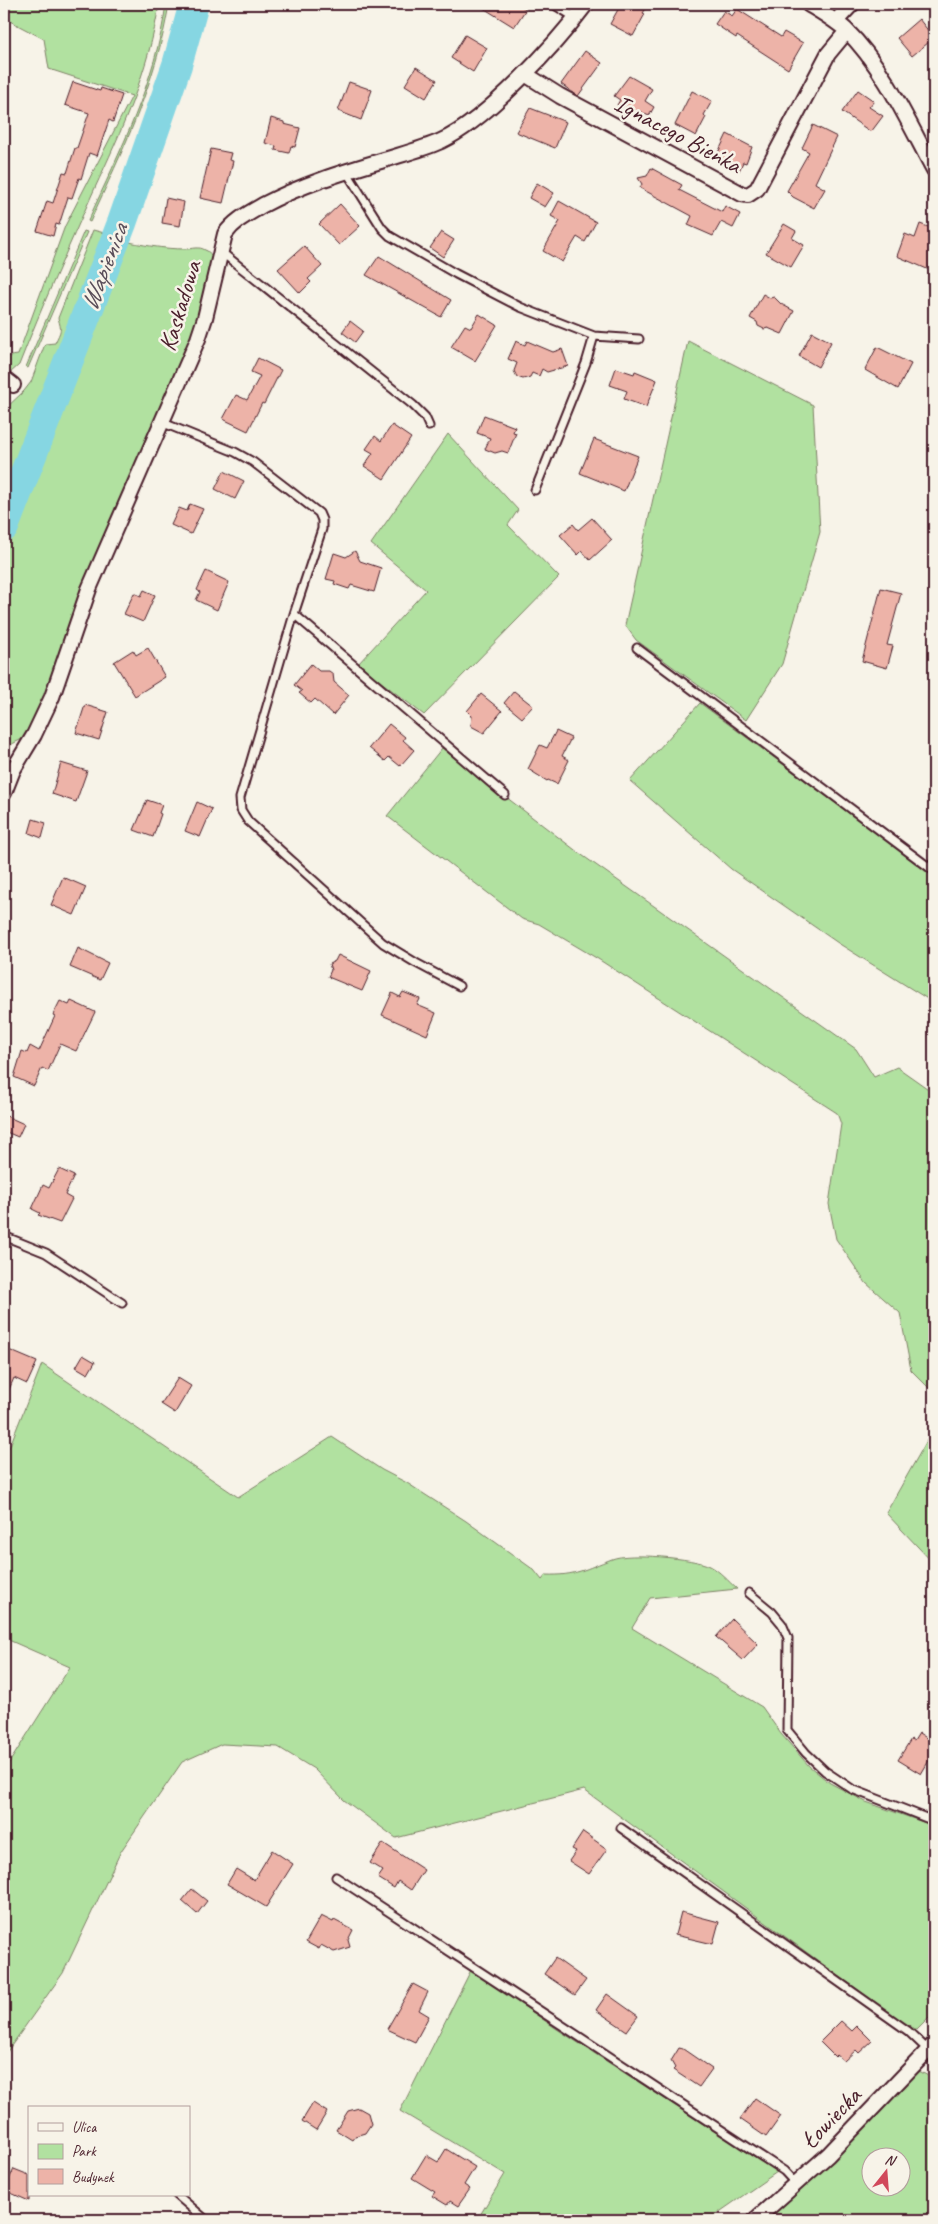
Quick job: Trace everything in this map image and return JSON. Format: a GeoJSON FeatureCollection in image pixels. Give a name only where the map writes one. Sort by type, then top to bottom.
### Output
{"type":"FeatureCollection","features":[{"type":"Feature","properties":{"kind":"street","name":"Kaskadowa"},"geometry":{"type":"LineString","coordinates":[[4,793],[13,770],[34,735],[56,688],[88,589],[200,332],[220,250],[225,234],[233,223],[294,191],[346,171],[424,147],[450,136],[490,106],[524,74],[576,18],[586,4]]}},
{"type":"Feature","properties":{"kind":"street"},"geometry":{"type":"LineString","coordinates":[[808,4],[847,31],[874,64],[898,103],[934,170]]}},
{"type":"Feature","properties":{"kind":"street"},"geometry":{"type":"LineString","coordinates":[[836,22],[852,4]]}},
{"type":"Feature","properties":{"kind":"street","name":"Ignacego Bieńka"},"geometry":{"type":"LineString","coordinates":[[524,74],[560,96],[742,194],[748,195],[757,189],[828,54],[847,31]]}},
{"type":"Feature","properties":{"kind":"street","name":"Łowiecka"},"geometry":{"type":"LineString","coordinates":[[755,2220],[828,2155],[931,2047]]}},
{"type":"Feature","properties":{"kind":"lane"},"geometry":{"type":"LineString","coordinates":[[552,4],[576,18]]}},
{"type":"Feature","properties":{"kind":"lane"},"geometry":{"type":"LineString","coordinates":[[346,171],[382,228],[390,236],[456,274],[520,307],[594,336],[639,338]]}},
{"type":"Feature","properties":{"kind":"lane"},"geometry":{"type":"LineString","coordinates":[[220,250],[404,397],[425,417],[429,426]]}},
{"type":"Feature","properties":{"kind":"lane"},"geometry":{"type":"LineString","coordinates":[[535,490],[586,363],[594,336]]}},
{"type":"Feature","properties":{"kind":"lane"},"geometry":{"type":"LineString","coordinates":[[160,422],[235,452],[253,462],[319,513],[322,520],[322,529],[294,614],[240,798],[241,810],[248,821],[383,943],[459,986]]}},
{"type":"Feature","properties":{"kind":"lane"},"geometry":{"type":"LineString","coordinates":[[294,614],[505,795]]}},
{"type":"Feature","properties":{"kind":"lane"},"geometry":{"type":"LineString","coordinates":[[637,648],[934,870]]}},
{"type":"Feature","properties":{"kind":"lane"},"geometry":{"type":"LineString","coordinates":[[4,1236],[46,1253],[122,1302]]}},
{"type":"Feature","properties":{"kind":"lane"},"geometry":{"type":"LineString","coordinates":[[749,1593],[782,1624],[788,1638],[787,1730],[806,1753],[825,1771],[852,1789],[934,1821]]}},
{"type":"Feature","properties":{"kind":"lane"},"geometry":{"type":"LineString","coordinates":[[621,1828],[931,2047]]}},
{"type":"Feature","properties":{"kind":"lane"},"geometry":{"type":"LineString","coordinates":[[336,1878],[784,2171],[796,2184]]}},
{"type":"Feature","properties":{"kind":"lane"},"geometry":{"type":"LineString","coordinates":[[178,2196],[206,2220]]}},
{"type":"Feature","properties":{"kind":"green space"},"geometry":{"type":"Polygon","coordinates":[[[4,4],[159,4],[149,52],[115,145],[55,277],[19,365],[10,373],[5,370],[4,357],[18,355],[65,226],[132,96],[49,69],[44,39],[4,18],[4,4]]]}},
{"type":"Feature","properties":{"kind":"green space"},"geometry":{"type":"Polygon","coordinates":[[[166,4],[169,4],[163,33],[147,89],[126,142],[90,222],[88,221],[124,142],[145,88],[161,33],[166,4]]]}},
{"type":"Feature","properties":{"kind":"green space"},"geometry":{"type":"Polygon","coordinates":[[[93,230],[112,235],[4,504],[4,410],[31,382],[45,344],[55,343],[60,331],[58,318],[93,230]]]}},
{"type":"Feature","properties":{"kind":"green space"},"geometry":{"type":"Polygon","coordinates":[[[84,231],[87,232],[28,368],[26,367],[84,231]]]}},
{"type":"Feature","properties":{"kind":"green space"},"geometry":{"type":"Polygon","coordinates":[[[120,240],[161,247],[200,248],[209,252],[213,263],[201,317],[55,678],[28,733],[22,739],[4,748],[4,550],[120,240]]]}},
{"type":"Feature","properties":{"kind":"green space"},"geometry":{"type":"Polygon","coordinates":[[[688,341],[813,405],[820,532],[782,664],[746,720],[636,640],[625,625],[688,341]]]}},
{"type":"Feature","properties":{"kind":"green space"},"geometry":{"type":"Polygon","coordinates":[[[448,434],[518,510],[508,525],[559,577],[424,715],[358,664],[426,590],[371,544],[448,434]]]}},
{"type":"Feature","properties":{"kind":"green space"},"geometry":{"type":"Polygon","coordinates":[[[700,703],[934,876],[934,1003],[838,943],[731,869],[630,781],[700,703]]]}},
{"type":"Feature","properties":{"kind":"green space"},"geometry":{"type":"Polygon","coordinates":[[[442,748],[579,853],[856,1049],[874,1077],[897,1067],[934,1093],[934,1388],[930,1389],[911,1370],[900,1313],[866,1283],[836,1239],[829,1204],[841,1124],[837,1113],[598,959],[539,924],[522,919],[387,816],[442,748]]]}},
{"type":"Feature","properties":{"kind":"green space"},"geometry":{"type":"Polygon","coordinates":[[[42,1364],[238,1497],[332,1437],[466,1521],[534,1570],[542,1580],[546,1575],[573,1573],[612,1559],[632,1556],[661,1557],[702,1563],[717,1571],[737,1589],[650,1598],[632,1628],[762,1707],[781,1734],[809,1766],[830,1783],[866,1802],[934,1826],[933,2014],[917,2030],[913,2030],[584,1790],[396,1838],[344,1800],[314,1769],[278,1747],[222,1744],[182,1762],[121,1851],[63,1973],[4,2056],[4,1771],[70,1667],[4,1638],[4,1446],[9,1448],[42,1364]]]}},
{"type":"Feature","properties":{"kind":"green space"},"geometry":{"type":"Polygon","coordinates":[[[934,1428],[934,1564],[886,1513],[934,1428]]]}},
{"type":"Feature","properties":{"kind":"green space"},"geometry":{"type":"Polygon","coordinates":[[[471,1970],[557,2029],[777,2172],[708,2220],[477,2220],[505,2174],[400,2111],[471,1970]]]}},
{"type":"Feature","properties":{"kind":"green space"},"geometry":{"type":"Polygon","coordinates":[[[919,2071],[934,2079],[934,2220],[765,2220],[919,2071]]]}},
{"type":"Feature","properties":{"kind":"building"},"geometry":{"type":"Polygon","coordinates":[[[477,4],[517,4],[526,9],[514,27],[477,4]]]}},
{"type":"Feature","properties":{"kind":"building"},"geometry":{"type":"Polygon","coordinates":[[[621,4],[636,4],[645,10],[643,13],[645,14],[633,36],[610,24],[621,4]]]}},
{"type":"Feature","properties":{"kind":"building"},"geometry":{"type":"Polygon","coordinates":[[[737,9],[781,37],[784,32],[803,43],[788,69],[715,24],[724,11],[732,16],[737,9]]]}},
{"type":"Feature","properties":{"kind":"building"},"geometry":{"type":"Polygon","coordinates":[[[919,19],[934,38],[912,56],[897,38],[919,19]]]}},
{"type":"Feature","properties":{"kind":"building"},"geometry":{"type":"Polygon","coordinates":[[[465,35],[487,48],[473,72],[451,58],[465,35]]]}},
{"type":"Feature","properties":{"kind":"building"},"geometry":{"type":"Polygon","coordinates":[[[585,51],[602,63],[578,96],[561,84],[585,51]]]}},
{"type":"Feature","properties":{"kind":"building"},"geometry":{"type":"Polygon","coordinates":[[[416,67],[437,80],[426,98],[405,85],[416,67]]]}},
{"type":"Feature","properties":{"kind":"building"},"geometry":{"type":"Polygon","coordinates":[[[629,76],[652,89],[645,101],[654,107],[649,116],[639,111],[637,114],[617,105],[620,100],[614,96],[629,76]]]}},
{"type":"Feature","properties":{"kind":"building"},"geometry":{"type":"Polygon","coordinates":[[[73,82],[100,91],[101,88],[122,95],[113,122],[109,120],[97,156],[89,153],[81,179],[79,178],[72,198],[68,197],[59,225],[56,224],[53,236],[37,231],[47,201],[53,203],[63,172],[67,173],[89,113],[65,105],[73,82]]]}},
{"type":"Feature","properties":{"kind":"building"},"geometry":{"type":"Polygon","coordinates":[[[349,82],[372,90],[361,120],[338,111],[349,82]]]}},
{"type":"Feature","properties":{"kind":"building"},"geometry":{"type":"Polygon","coordinates":[[[858,90],[874,101],[869,107],[883,116],[871,132],[842,112],[858,90]]]}},
{"type":"Feature","properties":{"kind":"building"},"geometry":{"type":"Polygon","coordinates":[[[692,91],[712,101],[696,136],[675,125],[692,91]]]}},
{"type":"Feature","properties":{"kind":"building"},"geometry":{"type":"Polygon","coordinates":[[[530,108],[566,122],[555,148],[516,132],[530,108]]]}},
{"type":"Feature","properties":{"kind":"building"},"geometry":{"type":"Polygon","coordinates":[[[271,118],[300,128],[295,147],[291,146],[289,153],[275,150],[276,146],[265,143],[271,118]]]}},
{"type":"Feature","properties":{"kind":"building"},"geometry":{"type":"Polygon","coordinates":[[[813,125],[837,137],[815,183],[825,189],[814,208],[793,197],[787,191],[809,152],[802,148],[813,125]]]}},
{"type":"Feature","properties":{"kind":"building"},"geometry":{"type":"Polygon","coordinates":[[[727,134],[752,147],[746,163],[743,162],[739,171],[715,159],[727,134]]]}},
{"type":"Feature","properties":{"kind":"building"},"geometry":{"type":"Polygon","coordinates":[[[211,149],[231,153],[229,160],[233,161],[223,203],[200,198],[211,149]]]}},
{"type":"Feature","properties":{"kind":"building"},"geometry":{"type":"Polygon","coordinates":[[[651,168],[682,185],[679,190],[722,212],[725,206],[740,214],[733,228],[721,222],[713,236],[688,225],[692,216],[640,188],[642,184],[638,178],[647,176],[651,168]]]}},
{"type":"Feature","properties":{"kind":"building"},"geometry":{"type":"Polygon","coordinates":[[[537,183],[554,193],[545,207],[529,198],[537,183]]]}},
{"type":"Feature","properties":{"kind":"building"},"geometry":{"type":"Polygon","coordinates":[[[166,198],[184,202],[180,226],[162,223],[166,198]]]}},
{"type":"Feature","properties":{"kind":"building"},"geometry":{"type":"Polygon","coordinates":[[[559,201],[596,222],[585,242],[577,237],[562,262],[543,251],[560,221],[551,216],[559,201]]]}},
{"type":"Feature","properties":{"kind":"building"},"geometry":{"type":"Polygon","coordinates":[[[340,204],[360,226],[339,245],[319,224],[340,204]]]}},
{"type":"Feature","properties":{"kind":"building"},"geometry":{"type":"Polygon","coordinates":[[[784,224],[796,231],[792,238],[804,245],[791,267],[766,253],[784,224]]]}},
{"type":"Feature","properties":{"kind":"building"},"geometry":{"type":"Polygon","coordinates":[[[920,224],[934,229],[934,255],[927,269],[897,256],[905,234],[915,238],[920,224]]]}},
{"type":"Feature","properties":{"kind":"building"},"geometry":{"type":"Polygon","coordinates":[[[441,232],[454,240],[443,257],[430,248],[441,232]]]}},
{"type":"Feature","properties":{"kind":"building"},"geometry":{"type":"Polygon","coordinates":[[[304,246],[322,266],[308,279],[311,282],[300,293],[278,269],[304,246]]]}},
{"type":"Feature","properties":{"kind":"building"},"geometry":{"type":"Polygon","coordinates":[[[379,256],[451,300],[441,317],[366,275],[379,256]]]}},
{"type":"Feature","properties":{"kind":"building"},"geometry":{"type":"Polygon","coordinates":[[[763,294],[770,298],[774,297],[781,304],[794,311],[782,334],[758,326],[757,322],[750,318],[763,294]]]}},
{"type":"Feature","properties":{"kind":"building"},"geometry":{"type":"Polygon","coordinates":[[[479,314],[497,325],[475,361],[451,347],[465,325],[471,328],[479,314]]]}},
{"type":"Feature","properties":{"kind":"building"},"geometry":{"type":"Polygon","coordinates":[[[350,321],[363,331],[355,342],[342,332],[350,321]]]}},
{"type":"Feature","properties":{"kind":"building"},"geometry":{"type":"Polygon","coordinates":[[[812,332],[831,342],[818,367],[799,356],[812,332]]]}},
{"type":"Feature","properties":{"kind":"building"},"geometry":{"type":"Polygon","coordinates":[[[516,341],[525,345],[527,341],[553,352],[562,349],[568,366],[547,372],[542,369],[539,376],[532,373],[530,377],[523,379],[517,377],[514,371],[517,363],[508,359],[516,341]]]}},
{"type":"Feature","properties":{"kind":"building"},"geometry":{"type":"Polygon","coordinates":[[[877,347],[911,364],[898,389],[865,370],[877,347]]]}},
{"type":"Feature","properties":{"kind":"building"},"geometry":{"type":"Polygon","coordinates":[[[258,358],[281,370],[248,431],[223,419],[236,395],[247,400],[260,376],[251,372],[258,358]]]}},
{"type":"Feature","properties":{"kind":"building"},"geometry":{"type":"Polygon","coordinates":[[[616,368],[634,374],[635,371],[657,380],[646,407],[624,399],[627,391],[610,385],[616,368]]]}},
{"type":"Feature","properties":{"kind":"building"},"geometry":{"type":"Polygon","coordinates":[[[484,415],[515,427],[513,432],[516,433],[508,453],[502,451],[495,453],[485,449],[490,438],[477,433],[484,415]]]}},
{"type":"Feature","properties":{"kind":"building"},"geometry":{"type":"Polygon","coordinates":[[[392,425],[411,438],[384,479],[364,466],[373,453],[366,449],[375,436],[381,441],[392,425]]]}},
{"type":"Feature","properties":{"kind":"building"},"geometry":{"type":"Polygon","coordinates":[[[594,439],[638,456],[624,491],[580,473],[594,439]]]}},
{"type":"Feature","properties":{"kind":"building"},"geometry":{"type":"Polygon","coordinates":[[[224,471],[244,481],[235,499],[215,489],[224,471]]]}},
{"type":"Feature","properties":{"kind":"building"},"geometry":{"type":"Polygon","coordinates":[[[190,504],[203,509],[191,534],[171,525],[179,508],[187,511],[190,504]]]}},
{"type":"Feature","properties":{"kind":"building"},"geometry":{"type":"Polygon","coordinates":[[[592,518],[612,540],[590,560],[582,551],[578,555],[560,535],[573,524],[578,530],[592,518]]]}},
{"type":"Feature","properties":{"kind":"building"},"geometry":{"type":"Polygon","coordinates":[[[355,551],[360,561],[381,568],[374,592],[351,585],[349,589],[334,584],[335,581],[326,579],[334,553],[346,557],[355,551]]]}},
{"type":"Feature","properties":{"kind":"building"},"geometry":{"type":"Polygon","coordinates":[[[206,571],[229,582],[217,610],[196,600],[200,592],[197,590],[206,571]]]}},
{"type":"Feature","properties":{"kind":"building"},"geometry":{"type":"Polygon","coordinates":[[[881,588],[901,593],[887,645],[893,646],[887,668],[862,661],[881,588]]]}},
{"type":"Feature","properties":{"kind":"building"},"geometry":{"type":"Polygon","coordinates":[[[144,590],[155,595],[143,622],[124,614],[134,593],[141,596],[144,590]]]}},
{"type":"Feature","properties":{"kind":"building"},"geometry":{"type":"Polygon","coordinates":[[[148,648],[165,677],[135,696],[114,662],[133,650],[136,655],[148,648]]]}},
{"type":"Feature","properties":{"kind":"building"},"geometry":{"type":"Polygon","coordinates":[[[311,664],[319,671],[329,671],[333,674],[334,682],[349,695],[333,715],[315,699],[311,703],[299,693],[302,691],[294,685],[311,664]]]}},
{"type":"Feature","properties":{"kind":"building"},"geometry":{"type":"Polygon","coordinates":[[[514,691],[533,706],[522,718],[504,703],[514,691]]]}},
{"type":"Feature","properties":{"kind":"building"},"geometry":{"type":"Polygon","coordinates":[[[481,694],[502,711],[484,733],[471,726],[472,716],[467,711],[481,694]]]}},
{"type":"Feature","properties":{"kind":"building"},"geometry":{"type":"Polygon","coordinates":[[[85,705],[108,712],[99,740],[76,733],[85,705]]]}},
{"type":"Feature","properties":{"kind":"building"},"geometry":{"type":"Polygon","coordinates":[[[389,724],[405,737],[403,740],[414,750],[400,766],[389,757],[385,761],[369,748],[389,724]]]}},
{"type":"Feature","properties":{"kind":"building"},"geometry":{"type":"Polygon","coordinates":[[[556,731],[571,738],[562,756],[569,760],[557,784],[547,781],[528,769],[540,745],[547,748],[556,731]]]}},
{"type":"Feature","properties":{"kind":"building"},"geometry":{"type":"Polygon","coordinates":[[[61,763],[87,771],[76,802],[52,794],[61,763]]]}},
{"type":"Feature","properties":{"kind":"building"},"geometry":{"type":"Polygon","coordinates":[[[147,800],[162,805],[153,837],[134,830],[147,800]]]}},
{"type":"Feature","properties":{"kind":"building"},"geometry":{"type":"Polygon","coordinates":[[[197,802],[212,809],[200,837],[185,831],[197,802]]]}},
{"type":"Feature","properties":{"kind":"building"},"geometry":{"type":"Polygon","coordinates":[[[33,819],[46,823],[42,838],[29,833],[33,819]]]}},
{"type":"Feature","properties":{"kind":"building"},"geometry":{"type":"Polygon","coordinates":[[[63,877],[86,887],[74,915],[51,905],[63,877]]]}},
{"type":"Feature","properties":{"kind":"building"},"geometry":{"type":"Polygon","coordinates":[[[78,948],[108,963],[100,980],[70,967],[78,948]]]}},
{"type":"Feature","properties":{"kind":"building"},"geometry":{"type":"Polygon","coordinates":[[[338,955],[371,971],[362,991],[328,977],[331,970],[329,964],[335,961],[338,955]]]}},
{"type":"Feature","properties":{"kind":"building"},"geometry":{"type":"Polygon","coordinates":[[[403,992],[420,999],[417,1005],[436,1013],[427,1035],[382,1015],[392,993],[400,997],[403,992]]]}},
{"type":"Feature","properties":{"kind":"building"},"geometry":{"type":"Polygon","coordinates":[[[60,1001],[69,1005],[71,1001],[95,1012],[76,1051],[60,1044],[48,1071],[42,1068],[34,1086],[14,1077],[22,1051],[27,1053],[30,1046],[39,1051],[60,1001]]]}},
{"type":"Feature","properties":{"kind":"building"},"geometry":{"type":"Polygon","coordinates":[[[4,1115],[24,1124],[18,1137],[4,1131],[4,1115]]]}},
{"type":"Feature","properties":{"kind":"building"},"geometry":{"type":"Polygon","coordinates":[[[59,1169],[74,1176],[65,1195],[72,1199],[60,1223],[38,1215],[40,1213],[32,1209],[43,1185],[49,1188],[59,1169]]]}},
{"type":"Feature","properties":{"kind":"building"},"geometry":{"type":"Polygon","coordinates":[[[4,1348],[37,1362],[27,1384],[14,1378],[4,1401],[4,1348]]]}},
{"type":"Feature","properties":{"kind":"building"},"geometry":{"type":"Polygon","coordinates":[[[83,1355],[95,1362],[88,1374],[76,1367],[83,1355]]]}},
{"type":"Feature","properties":{"kind":"building"},"geometry":{"type":"Polygon","coordinates":[[[178,1378],[191,1386],[175,1413],[161,1404],[178,1378]]]}},
{"type":"Feature","properties":{"kind":"building"},"geometry":{"type":"Polygon","coordinates":[[[732,1619],[758,1644],[743,1660],[716,1637],[732,1619]]]}},
{"type":"Feature","properties":{"kind":"building"},"geometry":{"type":"Polygon","coordinates":[[[919,1733],[934,1743],[934,1752],[921,1774],[898,1760],[911,1739],[914,1741],[919,1733]]]}},
{"type":"Feature","properties":{"kind":"building"},"geometry":{"type":"Polygon","coordinates":[[[583,1832],[607,1849],[589,1874],[569,1861],[576,1851],[572,1849],[583,1832]]]}},
{"type":"Feature","properties":{"kind":"building"},"geometry":{"type":"Polygon","coordinates":[[[383,1843],[424,1870],[411,1890],[398,1881],[394,1888],[378,1878],[383,1871],[370,1863],[383,1843]]]}},
{"type":"Feature","properties":{"kind":"building"},"geometry":{"type":"Polygon","coordinates":[[[272,1850],[293,1864],[266,1907],[227,1884],[236,1869],[254,1880],[272,1850]]]}},
{"type":"Feature","properties":{"kind":"building"},"geometry":{"type":"Polygon","coordinates":[[[192,1889],[207,1901],[197,1914],[182,1901],[192,1889]]]}},
{"type":"Feature","properties":{"kind":"building"},"geometry":{"type":"Polygon","coordinates":[[[681,1912],[719,1922],[713,1944],[675,1935],[681,1912]]]}},
{"type":"Feature","properties":{"kind":"building"},"geometry":{"type":"Polygon","coordinates":[[[321,1916],[333,1922],[334,1920],[353,1930],[348,1940],[350,1947],[334,1952],[321,1945],[319,1949],[306,1942],[321,1916]]]}},
{"type":"Feature","properties":{"kind":"building"},"geometry":{"type":"Polygon","coordinates":[[[555,1958],[586,1980],[575,1995],[544,1974],[555,1958]]]}},
{"type":"Feature","properties":{"kind":"building"},"geometry":{"type":"Polygon","coordinates":[[[413,1984],[428,1992],[419,2010],[429,2016],[415,2042],[387,2029],[413,1984]]]}},
{"type":"Feature","properties":{"kind":"building"},"geometry":{"type":"Polygon","coordinates":[[[607,1994],[638,2016],[627,2031],[596,2010],[607,1994]]]}},
{"type":"Feature","properties":{"kind":"building"},"geometry":{"type":"Polygon","coordinates":[[[841,2021],[852,2031],[857,2026],[872,2041],[859,2053],[856,2050],[844,2061],[837,2055],[835,2057],[820,2042],[841,2021]]]}},
{"type":"Feature","properties":{"kind":"building"},"geometry":{"type":"Polygon","coordinates":[[[679,2048],[712,2069],[699,2087],[673,2070],[675,2068],[671,2061],[679,2048]]]}},
{"type":"Feature","properties":{"kind":"building"},"geometry":{"type":"Polygon","coordinates":[[[755,2098],[781,2116],[766,2137],[740,2119],[755,2098]]]}},
{"type":"Feature","properties":{"kind":"building"},"geometry":{"type":"Polygon","coordinates":[[[313,2103],[327,2112],[316,2130],[302,2121],[313,2103]]]}},
{"type":"Feature","properties":{"kind":"building"},"geometry":{"type":"Polygon","coordinates":[[[359,2108],[368,2113],[371,2124],[365,2133],[355,2136],[352,2140],[336,2130],[348,2111],[359,2108]]]}},
{"type":"Feature","properties":{"kind":"building"},"geometry":{"type":"Polygon","coordinates":[[[446,2149],[475,2167],[464,2185],[470,2189],[458,2206],[450,2201],[447,2205],[432,2196],[435,2192],[412,2178],[426,2155],[438,2162],[446,2149]]]}},
{"type":"Feature","properties":{"kind":"building"},"geometry":{"type":"Polygon","coordinates":[[[14,2169],[28,2175],[29,2201],[4,2190],[14,2169]]]}},
{"type":"Feature","properties":{"kind":"waterway","name":"Wapienica"},"geometry":{"type":"LineString","coordinates":[[4,527],[122,223],[177,65],[194,4]]}}]}
